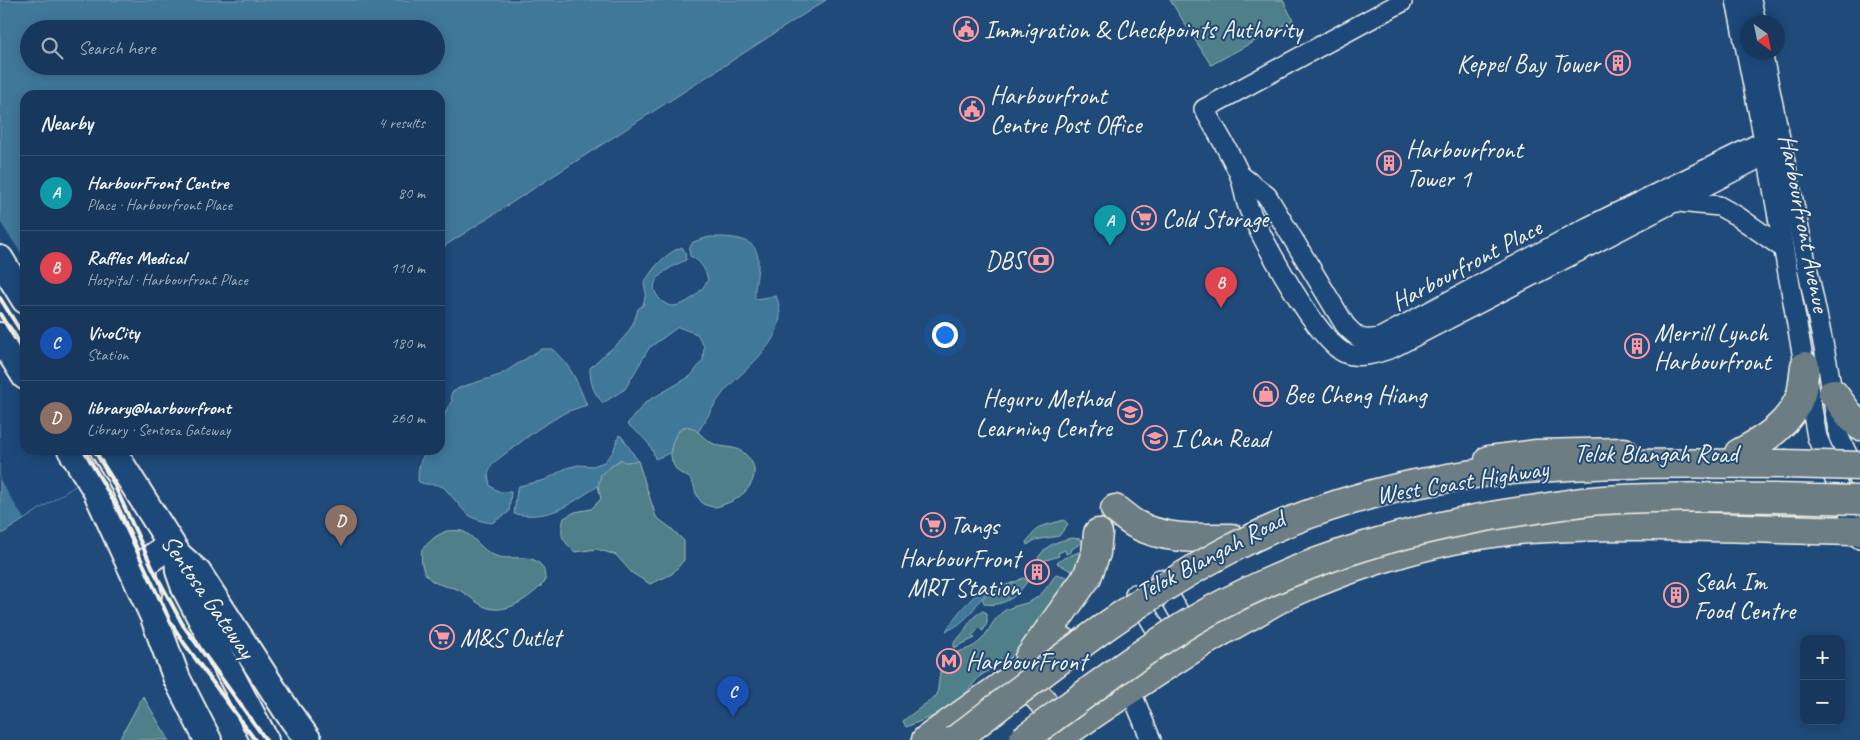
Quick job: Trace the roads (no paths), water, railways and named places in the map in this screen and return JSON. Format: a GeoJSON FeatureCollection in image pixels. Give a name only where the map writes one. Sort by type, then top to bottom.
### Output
{"type":"FeatureCollection","features":[{"type":"Feature","properties":{"kind":"main road"},"geometry":{"type":"LineString","coordinates":[[0,259],[20,292]]}},
{"type":"Feature","properties":{"kind":"main road"},"geometry":{"type":"LineString","coordinates":[[0,336],[20,368]]}},
{"type":"Feature","properties":{"kind":"main road"},"geometry":{"type":"LineString","coordinates":[[1739,453],[1760,442],[1775,431],[1786,419],[1800,394],[1805,366]]}},
{"type":"Feature","properties":{"kind":"main road"},"geometry":{"type":"LineString","coordinates":[[1833,393],[1850,417],[1860,426]]}},
{"type":"Feature","properties":{"kind":"main road","name":"Telok Blangah Road"},"geometry":{"type":"LineString","coordinates":[[926,740],[1010,679],[1160,579],[1231,538],[1274,516],[1354,488],[1464,463],[1537,454],[1578,452],[1739,453],[1848,458]]}},
{"type":"Feature","properties":{"kind":"main road","name":"Sentosa Gateway"},"geometry":{"type":"LineString","coordinates":[[74,455],[95,488],[153,615],[177,679],[208,740]]}},
{"type":"Feature","properties":{"kind":"main road","name":"West Coast Highway"},"geometry":{"type":"LineString","coordinates":[[955,740],[1110,623],[1182,576],[1237,545],[1317,511],[1415,484],[1488,472],[1560,466],[1848,458]]}},
{"type":"Feature","properties":{"kind":"main road","name":"Sentosa Gateway"},"geometry":{"type":"LineString","coordinates":[[118,460],[174,550],[198,573],[287,711],[308,740]]}},
{"type":"Feature","properties":{"kind":"main road","name":"West Coast Highway"},"geometry":{"type":"LineString","coordinates":[[1023,740],[1142,655],[1207,613],[1299,568],[1377,542],[1485,516],[1602,500],[1694,497],[1860,500]]}},
{"type":"Feature","properties":{"kind":"main road"},"geometry":{"type":"LineString","coordinates":[[1115,509],[1137,525],[1153,531],[1186,538],[1231,538]]}},
{"type":"Feature","properties":{"kind":"main road"},"geometry":{"type":"LineString","coordinates":[[1056,740],[1174,660],[1283,597],[1384,559],[1470,537],[1527,529],[1668,525],[1859,534]]}},
{"type":"Feature","properties":{"kind":"main road"},"geometry":{"type":"LineString","coordinates":[[1048,740],[1053,726],[1050,714],[1037,696],[1029,689],[1010,679],[1087,577],[1096,553],[1098,534]]}},
{"type":"Feature","properties":{"kind":"main road"},"geometry":{"type":"LineString","coordinates":[[153,615],[142,573],[146,562],[174,550],[185,588],[265,740]]}},
{"type":"Feature","properties":{"kind":"street","name":"Harbourfront Avenue"},"geometry":{"type":"LineString","coordinates":[[1741,0],[1751,15]]}},
{"type":"Feature","properties":{"kind":"street","name":"Harbourfront Avenue"},"geometry":{"type":"LineString","coordinates":[[1741,0],[1772,144],[1833,393],[1839,437],[1860,481]]}},
{"type":"Feature","properties":{"kind":"street","name":"Harbourfront Place"},"geometry":{"type":"LineString","coordinates":[[1402,2],[1204,109],[1240,175],[1248,208],[1289,283],[1328,340],[1345,353],[1362,356],[1392,348],[1678,202],[1772,144]]}},
{"type":"Feature","properties":{"kind":"street","name":"Harbourfront Avenue"},"geometry":{"type":"LineString","coordinates":[[1763,60],[1783,248],[1817,437],[1848,458]]}},
{"type":"Feature","properties":{"kind":"street","name":"Harbourfront Place"},"geometry":{"type":"LineString","coordinates":[[1240,175],[1267,196],[1345,325],[1354,336],[1365,341],[1380,338],[1588,227],[1772,144]]}},
{"type":"Feature","properties":{"kind":"street"},"geometry":{"type":"LineString","coordinates":[[1678,202],[1719,206],[1783,248]]}},
{"type":"Feature","properties":{"kind":"street"},"geometry":{"type":"LineString","coordinates":[[1848,458],[1859,534]]}},
{"type":"Feature","properties":{"kind":"street"},"geometry":{"type":"LineString","coordinates":[[1160,579],[1198,645]]}},
{"type":"Feature","properties":{"kind":"street"},"geometry":{"type":"LineString","coordinates":[[1135,594],[1174,660]]}},
{"type":"Feature","properties":{"kind":"street"},"geometry":{"type":"LineString","coordinates":[[1130,689],[1151,740]]}},
{"type":"Feature","properties":{"kind":"water"},"geometry":{"type":"Polygon","coordinates":[[[0,0],[826,0],[445,246],[445,90],[20,90],[20,455],[122,455],[0,535],[0,0]]]}},
{"type":"Feature","properties":{"kind":"water"},"geometry":{"type":"Polygon","coordinates":[[[709,237],[739,239],[747,241],[752,245],[758,259],[755,299],[776,296],[780,311],[779,325],[765,350],[723,393],[698,432],[686,426],[682,428],[675,436],[670,453],[655,459],[648,443],[627,424],[646,402],[691,376],[703,360],[704,346],[697,334],[678,327],[649,348],[625,389],[603,403],[593,387],[590,368],[625,337],[638,309],[643,305],[646,293],[644,283],[655,267],[670,253],[682,247],[686,260],[674,266],[657,279],[655,290],[659,298],[671,306],[683,304],[702,289],[708,280],[707,276],[700,263],[690,256],[689,249],[693,242],[709,237]]]}},
{"type":"Feature","properties":{"kind":"water"},"geometry":{"type":"Polygon","coordinates":[[[541,349],[552,349],[565,362],[587,405],[566,412],[538,429],[493,463],[488,474],[490,486],[500,492],[511,492],[509,512],[492,523],[479,520],[466,513],[443,487],[424,484],[418,481],[419,468],[424,455],[445,455],[445,412],[452,401],[451,393],[461,387],[500,375],[541,349]]]}},
{"type":"Feature","properties":{"kind":"water"},"geometry":{"type":"Polygon","coordinates":[[[619,435],[638,461],[624,462],[621,459],[601,474],[598,486],[559,509],[539,515],[514,514],[519,486],[545,480],[566,468],[578,465],[593,466],[604,462],[613,452],[619,435]]]}},
{"type":"Feature","properties":{"kind":"water"},"geometry":{"type":"Polygon","coordinates":[[[991,586],[995,587],[985,594],[967,617],[946,631],[965,605],[977,594],[991,586]]]}},
{"type":"Feature","properties":{"kind":"railway"},"geometry":{"type":"LineString","coordinates":[[0,298],[20,330]]}},
{"type":"Feature","properties":{"kind":"railway"},"geometry":{"type":"LineString","coordinates":[[0,314],[20,347]]}},
{"type":"Feature","properties":{"kind":"railway"},"geometry":{"type":"LineString","coordinates":[[87,455],[114,502],[171,623],[255,740]]}},
{"type":"Feature","properties":{"kind":"railway"},"geometry":{"type":"LineString","coordinates":[[97,455],[113,482],[153,569],[183,625],[266,740]]}},
{"type":"Feature","properties":{"kind":"place","name":"Immigration & Checkpoints Authority"},"geometry":{"type":"Point","coordinates":[966,29]}},
{"type":"Feature","properties":{"kind":"place","name":"Keppel Bay Tower"},"geometry":{"type":"Point","coordinates":[1618,63]}},
{"type":"Feature","properties":{"kind":"place","name":"Harbourfront Centre Post Office"},"geometry":{"type":"Point","coordinates":[972,109]}},
{"type":"Feature","properties":{"kind":"place","name":"Harbourfront Tower 1"},"geometry":{"type":"Point","coordinates":[1389,163]}},
{"type":"Feature","properties":{"kind":"place","name":"Cold Storage"},"geometry":{"type":"Point","coordinates":[1144,218]}},
{"type":"Feature","properties":{"kind":"place","name":"HarbourFront Centre"},"geometry":{"type":"Point","coordinates":[1110,246]}},
{"type":"Feature","properties":{"kind":"place","name":"DBS"},"geometry":{"type":"Point","coordinates":[1041,260]}},
{"type":"Feature","properties":{"kind":"place","name":"Raffles Medical"},"geometry":{"type":"Point","coordinates":[1221,308]}},
{"type":"Feature","properties":{"kind":"place","name":"Merrill Lynch Harbourfront"},"geometry":{"type":"Point","coordinates":[1637,346]}},
{"type":"Feature","properties":{"kind":"place","name":"Bee Cheng Hiang"},"geometry":{"type":"Point","coordinates":[1266,394]}},
{"type":"Feature","properties":{"kind":"place","name":"Heguru Method Learning Centre"},"geometry":{"type":"Point","coordinates":[1130,412]}},
{"type":"Feature","properties":{"kind":"place","name":"I Can Read"},"geometry":{"type":"Point","coordinates":[1155,438]}},
{"type":"Feature","properties":{"kind":"place","name":"Tangs"},"geometry":{"type":"Point","coordinates":[933,525]}},
{"type":"Feature","properties":{"kind":"place","name":"library@harbourfront"},"geometry":{"type":"Point","coordinates":[341,546]}},
{"type":"Feature","properties":{"kind":"place","name":"HarbourFront MRT Station"},"geometry":{"type":"Point","coordinates":[1037,572]}},
{"type":"Feature","properties":{"kind":"place","name":"Seah Im Food Centre"},"geometry":{"type":"Point","coordinates":[1676,595]}},
{"type":"Feature","properties":{"kind":"place","name":"M&S Outlet"},"geometry":{"type":"Point","coordinates":[442,637]}},
{"type":"Feature","properties":{"kind":"place","name":"HarbourFront"},"geometry":{"type":"Point","coordinates":[949,661]}},
{"type":"Feature","properties":{"kind":"place","name":"VivoCity"},"geometry":{"type":"Point","coordinates":[733,717]}}]}
